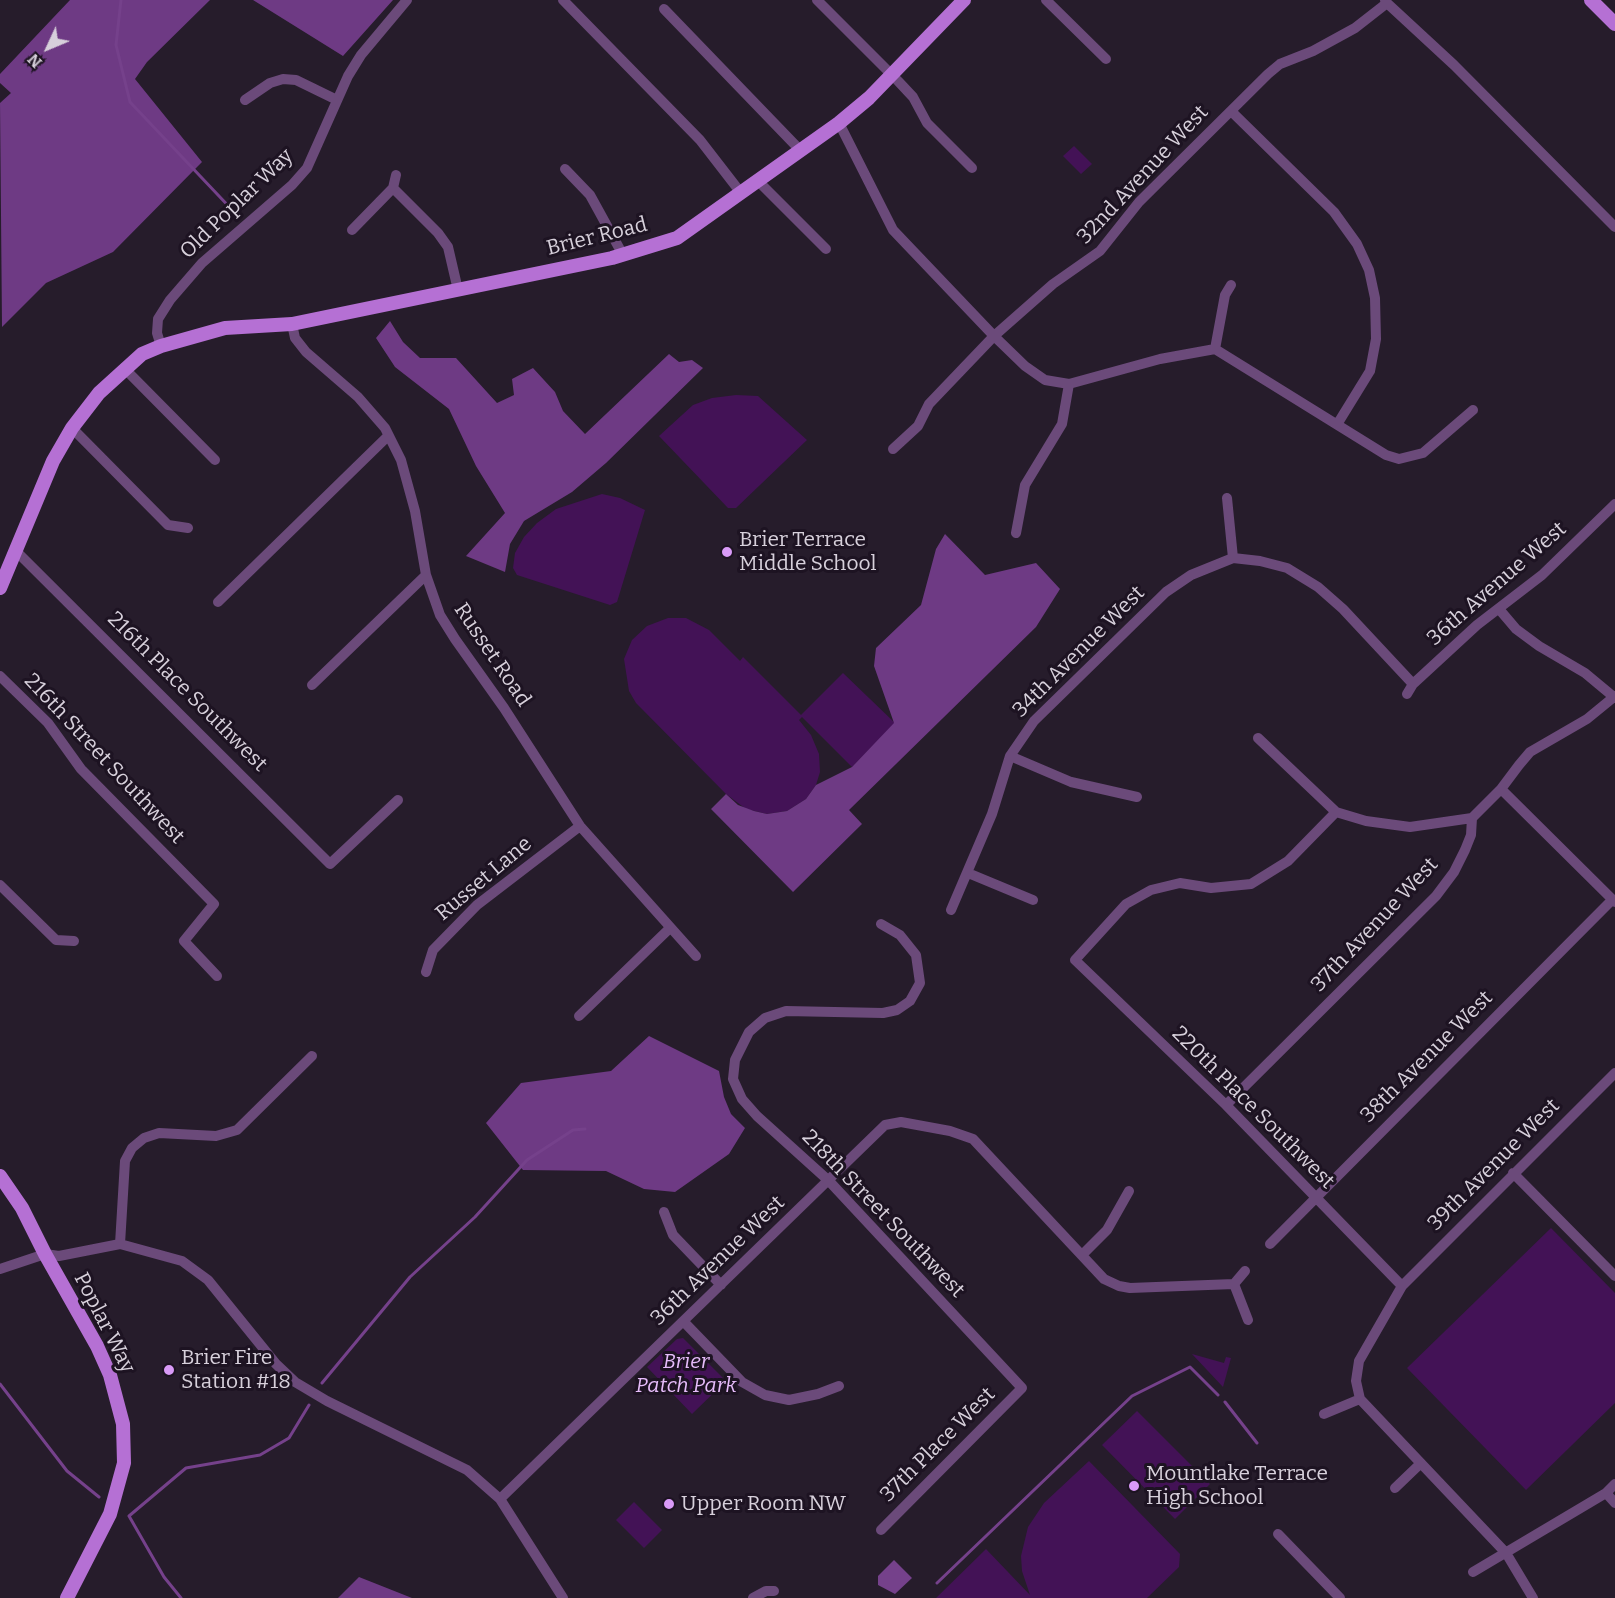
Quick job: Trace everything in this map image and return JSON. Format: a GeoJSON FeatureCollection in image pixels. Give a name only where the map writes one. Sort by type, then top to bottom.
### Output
{"type":"FeatureCollection","features":[{"type":"Feature","properties":{"kind":"main road","name":"Brier Road"},"geometry":{"type":"LineString","coordinates":[[161,346],[225,328],[292,324],[458,290],[623,255],[677,238],[839,123],[892,75],[964,0]]}},
{"type":"Feature","properties":{"kind":"main road"},"geometry":{"type":"LineString","coordinates":[[1591,0],[1615,24]]}},
{"type":"Feature","properties":{"kind":"main road"},"geometry":{"type":"LineString","coordinates":[[0,588],[53,460],[72,428],[99,393],[124,368],[142,354],[161,346]]}},
{"type":"Feature","properties":{"kind":"main road","name":"Poplar Way"},"geometry":{"type":"LineString","coordinates":[[0,1176],[22,1208],[110,1375],[123,1424],[124,1463],[110,1514],[67,1598]]}},
{"type":"Feature","properties":{"kind":"street","name":"Old Poplar Way"},"geometry":{"type":"LineString","coordinates":[[161,346],[157,333],[159,319],[170,300],[202,263],[292,185],[307,168],[319,147],[337,100],[361,55],[407,0]]}},
{"type":"Feature","properties":{"kind":"street"},"geometry":{"type":"LineString","coordinates":[[563,0],[700,140],[741,193]]}},
{"type":"Feature","properties":{"kind":"street"},"geometry":{"type":"LineString","coordinates":[[1046,0],[1106,59]]}},
{"type":"Feature","properties":{"kind":"street"},"geometry":{"type":"LineString","coordinates":[[825,2],[913,98],[927,123],[972,168]]}},
{"type":"Feature","properties":{"kind":"street"},"geometry":{"type":"LineString","coordinates":[[1386,2],[1454,65],[1615,227]]}},
{"type":"Feature","properties":{"kind":"street","name":"32nd Avenue West"},"geometry":{"type":"LineString","coordinates":[[893,449],[918,426],[929,404],[994,336],[1053,284],[1100,251],[1139,202],[1280,64],[1313,51],[1355,28],[1386,2]]}},
{"type":"Feature","properties":{"kind":"street"},"geometry":{"type":"LineString","coordinates":[[664,9],[800,150]]}},
{"type":"Feature","properties":{"kind":"street"},"geometry":{"type":"LineString","coordinates":[[245,99],[270,83],[283,79],[296,80],[337,100]]}},
{"type":"Feature","properties":{"kind":"street"},"geometry":{"type":"LineString","coordinates":[[1231,111],[1334,212],[1357,244],[1369,270],[1374,298],[1376,339],[1370,371],[1338,423]]}},
{"type":"Feature","properties":{"kind":"street"},"geometry":{"type":"LineString","coordinates":[[839,123],[893,230],[994,336],[1025,366],[1045,380],[1069,384],[1160,359],[1215,349],[1338,423],[1386,455],[1411,458],[1423,453],[1473,410]]}},
{"type":"Feature","properties":{"kind":"street"},"geometry":{"type":"LineString","coordinates":[[565,169],[590,195],[623,255]]}},
{"type":"Feature","properties":{"kind":"street"},"geometry":{"type":"LineString","coordinates":[[352,230],[393,188],[396,175]]}},
{"type":"Feature","properties":{"kind":"street"},"geometry":{"type":"LineString","coordinates":[[758,181],[826,249]]}},
{"type":"Feature","properties":{"kind":"street"},"geometry":{"type":"LineString","coordinates":[[393,188],[438,233],[448,247],[458,290]]}},
{"type":"Feature","properties":{"kind":"street"},"geometry":{"type":"LineString","coordinates":[[1215,349],[1225,295],[1231,285]]}},
{"type":"Feature","properties":{"kind":"street","name":"Russet Road"},"geometry":{"type":"LineString","coordinates":[[292,324],[295,338],[306,352],[358,397],[388,436],[401,460],[415,511],[426,575],[440,615],[580,826],[696,956]]}},
{"type":"Feature","properties":{"kind":"street"},"geometry":{"type":"LineString","coordinates":[[124,368],[216,460]]}},
{"type":"Feature","properties":{"kind":"street"},"geometry":{"type":"LineString","coordinates":[[1016,533],[1024,485],[1062,424],[1069,384]]}},
{"type":"Feature","properties":{"kind":"street"},"geometry":{"type":"LineString","coordinates":[[72,428],[168,525],[188,528]]}},
{"type":"Feature","properties":{"kind":"street"},"geometry":{"type":"LineString","coordinates":[[218,602],[388,436]]}},
{"type":"Feature","properties":{"kind":"street"},"geometry":{"type":"LineString","coordinates":[[1227,498],[1233,558],[1260,561],[1287,568],[1318,587],[1413,684]]}},
{"type":"Feature","properties":{"kind":"street","name":"36th Avenue West"},"geometry":{"type":"LineString","coordinates":[[1407,694],[1413,684],[1477,625],[1542,575],[1615,504]]}},
{"type":"Feature","properties":{"kind":"street","name":"216th Place Southwest"},"geometry":{"type":"LineString","coordinates":[[15,550],[330,864],[398,800]]}},
{"type":"Feature","properties":{"kind":"street","name":"34th Avenue West"},"geometry":{"type":"LineString","coordinates":[[951,910],[968,873],[1010,756],[1034,721],[1166,592],[1191,575],[1233,558]]}},
{"type":"Feature","properties":{"kind":"street"},"geometry":{"type":"LineString","coordinates":[[312,685],[426,575]]}},
{"type":"Feature","properties":{"kind":"street"},"geometry":{"type":"LineString","coordinates":[[1258,738],[1336,812],[1366,821],[1410,827],[1472,818],[1501,789],[1530,752],[1587,719],[1615,697],[1585,673],[1539,646],[1516,629],[1499,609]]}},
{"type":"Feature","properties":{"kind":"street","name":"216th Street Southwest"},"geometry":{"type":"LineString","coordinates":[[0,676],[48,723],[81,769],[214,904],[184,941],[217,976]]}},
{"type":"Feature","properties":{"kind":"street"},"geometry":{"type":"LineString","coordinates":[[1010,756],[1071,782],[1137,797]]}},
{"type":"Feature","properties":{"kind":"street"},"geometry":{"type":"LineString","coordinates":[[1501,789],[1614,901]]}},
{"type":"Feature","properties":{"kind":"street","name":"220th Place Southwest"},"geometry":{"type":"LineString","coordinates":[[1336,812],[1288,861],[1251,884],[1211,888],[1180,883],[1151,890],[1126,904],[1075,960],[1226,1106],[1402,1286]]}},
{"type":"Feature","properties":{"kind":"street","name":"37th Avenue West"},"geometry":{"type":"LineString","coordinates":[[1226,1106],[1436,896],[1454,872],[1465,850],[1471,835],[1472,818]]}},
{"type":"Feature","properties":{"kind":"street","name":"Russet Lane"},"geometry":{"type":"LineString","coordinates":[[426,972],[433,950],[477,905],[580,826]]}},
{"type":"Feature","properties":{"kind":"street"},"geometry":{"type":"LineString","coordinates":[[968,873],[1033,900]]}},
{"type":"Feature","properties":{"kind":"street"},"geometry":{"type":"LineString","coordinates":[[0,885],[56,940],[74,941]]}},
{"type":"Feature","properties":{"kind":"street","name":"38th Avenue West"},"geometry":{"type":"LineString","coordinates":[[1270,1244],[1314,1196],[1614,901]]}},
{"type":"Feature","properties":{"kind":"street","name":"218th Street Southwest"},"geometry":{"type":"LineString","coordinates":[[881,924],[900,935],[916,955],[920,983],[910,1001],[897,1010],[883,1012],[786,1011],[765,1018],[750,1032],[735,1060],[733,1079],[742,1099],[829,1181],[1023,1388]]}},
{"type":"Feature","properties":{"kind":"street"},"geometry":{"type":"LineString","coordinates":[[579,1016],[670,928]]}},
{"type":"Feature","properties":{"kind":"street"},"geometry":{"type":"LineString","coordinates":[[120,1244],[125,1161],[132,1148],[144,1138],[159,1133],[216,1136],[237,1130],[312,1056]]}},
{"type":"Feature","properties":{"kind":"street","name":"39th Avenue West"},"geometry":{"type":"LineString","coordinates":[[1360,1399],[1356,1381],[1359,1361],[1402,1286],[1615,1073]]}},
{"type":"Feature","properties":{"kind":"street","name":"36th Avenue West"},"geometry":{"type":"LineString","coordinates":[[500,1499],[885,1125],[901,1122],[950,1131],[973,1139],[1082,1255]]}},
{"type":"Feature","properties":{"kind":"street"},"geometry":{"type":"LineString","coordinates":[[1513,1173],[1615,1276]]}},
{"type":"Feature","properties":{"kind":"street"},"geometry":{"type":"LineString","coordinates":[[1129,1191],[1107,1230],[1082,1255],[1104,1279],[1130,1288],[1234,1284],[1245,1271]]}},
{"type":"Feature","properties":{"kind":"street"},"geometry":{"type":"LineString","coordinates":[[664,1212],[673,1235],[721,1285]]}},
{"type":"Feature","properties":{"kind":"street"},"geometry":{"type":"LineString","coordinates":[[0,1269],[45,1254],[58,1256],[120,1244],[182,1260],[208,1280],[276,1364],[295,1382],[327,1401],[467,1470],[500,1499],[563,1598]]}},
{"type":"Feature","properties":{"kind":"street"},"geometry":{"type":"LineString","coordinates":[[1234,1284],[1248,1320]]}},
{"type":"Feature","properties":{"kind":"street"},"geometry":{"type":"LineString","coordinates":[[684,1322],[742,1382],[765,1395],[789,1400],[818,1394],[839,1386]]}},
{"type":"Feature","properties":{"kind":"street","name":"37th Place West"},"geometry":{"type":"LineString","coordinates":[[881,1530],[1023,1388]]}},
{"type":"Feature","properties":{"kind":"street"},"geometry":{"type":"LineString","coordinates":[[1324,1414],[1360,1399],[1506,1552],[1533,1598]]}},
{"type":"Feature","properties":{"kind":"street"},"geometry":{"type":"LineString","coordinates":[[1395,1488],[1420,1464]]}},
{"type":"Feature","properties":{"kind":"street"},"geometry":{"type":"LineString","coordinates":[[1473,1572],[1606,1493],[1615,1484]]}},
{"type":"Feature","properties":{"kind":"street"},"geometry":{"type":"LineString","coordinates":[[1606,1493],[1615,1503]]}},
{"type":"Feature","properties":{"kind":"street"},"geometry":{"type":"LineString","coordinates":[[1278,1534],[1340,1598]]}},
{"type":"Feature","properties":{"kind":"street"},"geometry":{"type":"LineString","coordinates":[[753,1598],[774,1591]]}},
{"type":"Feature","properties":{"kind":"green space"},"geometry":{"type":"Polygon","coordinates":[[[1074,146],[1092,164],[1081,174],[1063,156],[1074,146]]]}},
{"type":"Feature","properties":{"kind":"green space"},"geometry":{"type":"Polygon","coordinates":[[[736,395],[758,396],[807,440],[736,508],[728,508],[659,436],[693,405],[712,398],[736,395]]]}},
{"type":"Feature","properties":{"kind":"green space"},"geometry":{"type":"Polygon","coordinates":[[[602,494],[620,498],[645,510],[617,602],[610,605],[517,575],[513,568],[515,553],[524,537],[537,523],[556,509],[602,494]]]}},
{"type":"Feature","properties":{"kind":"green space"},"geometry":{"type":"Polygon","coordinates":[[[668,618],[686,618],[709,630],[740,661],[743,657],[801,715],[843,673],[895,723],[852,767],[802,717],[799,720],[811,735],[819,754],[820,772],[816,785],[806,799],[787,811],[767,814],[746,809],[726,794],[636,703],[629,691],[624,659],[632,640],[647,626],[668,618]]]}},
{"type":"Feature","properties":{"kind":"green space"},"geometry":{"type":"Polygon","coordinates":[[[1551,1228],[1615,1293],[1615,1403],[1526,1490],[1407,1368],[1551,1228]]]}},
{"type":"Feature","properties":{"kind":"green space","name":"Brier Patch Park"},"geometry":{"type":"Polygon","coordinates":[[[683,1338],[726,1381],[692,1414],[647,1367],[677,1339],[683,1338]]]}},
{"type":"Feature","properties":{"kind":"green space"},"geometry":{"type":"Polygon","coordinates":[[[1192,1354],[1224,1363],[1226,1357],[1231,1358],[1223,1387],[1192,1354]]]}},
{"type":"Feature","properties":{"kind":"green space"},"geometry":{"type":"Polygon","coordinates":[[[1137,1411],[1210,1484],[1175,1519],[1102,1445],[1137,1411]]]}},
{"type":"Feature","properties":{"kind":"green space"},"geometry":{"type":"Polygon","coordinates":[[[1089,1461],[1180,1554],[1179,1567],[1147,1598],[936,1598],[986,1549],[1030,1595],[1022,1571],[1021,1556],[1028,1527],[1044,1503],[1089,1461]]]}},
{"type":"Feature","properties":{"kind":"green space"},"geometry":{"type":"Polygon","coordinates":[[[634,1502],[662,1530],[644,1548],[616,1520],[634,1502]]]}},
{"type":"Feature","properties":{"kind":"shaded area"},"geometry":{"type":"Polygon","coordinates":[[[70,0],[210,0],[147,62],[135,79],[202,162],[113,252],[46,283],[2,327],[0,103],[11,93],[0,83],[0,74],[70,0]]]}},
{"type":"Feature","properties":{"kind":"shaded area"},"geometry":{"type":"Polygon","coordinates":[[[253,0],[393,0],[343,56],[253,0]]]}},
{"type":"Feature","properties":{"kind":"shaded area"},"geometry":{"type":"Polygon","coordinates":[[[390,321],[403,342],[420,358],[456,358],[497,403],[514,395],[512,379],[533,368],[555,392],[563,411],[585,434],[669,354],[679,362],[692,360],[703,368],[606,463],[572,492],[524,521],[510,544],[505,572],[466,556],[505,513],[476,466],[449,409],[395,367],[376,338],[390,321]]]}},
{"type":"Feature","properties":{"kind":"shaded area"},"geometry":{"type":"Polygon","coordinates":[[[945,534],[985,575],[1036,563],[1060,589],[1036,627],[849,810],[862,824],[793,892],[711,809],[726,794],[738,805],[754,811],[767,814],[787,811],[806,799],[816,785],[852,767],[894,723],[874,666],[876,648],[921,605],[936,549],[945,534]]]}},
{"type":"Feature","properties":{"kind":"shaded area"},"geometry":{"type":"Polygon","coordinates":[[[649,1036],[719,1071],[724,1097],[731,1114],[745,1128],[729,1154],[675,1192],[644,1189],[606,1171],[523,1170],[486,1123],[521,1083],[611,1071],[649,1036]]]}},
{"type":"Feature","properties":{"kind":"shaded area"},"geometry":{"type":"Polygon","coordinates":[[[894,1560],[912,1578],[895,1594],[878,1585],[878,1576],[894,1560]]]}},
{"type":"Feature","properties":{"kind":"shaded area"},"geometry":{"type":"Polygon","coordinates":[[[359,1577],[412,1598],[338,1598],[359,1577]]]}},
{"type":"Feature","properties":{"kind":"waterway"},"geometry":{"type":"LineString","coordinates":[[121,0],[116,45],[130,102],[236,214]]}},
{"type":"Feature","properties":{"kind":"waterway"},"geometry":{"type":"LineString","coordinates":[[322,1383],[410,1277],[475,1217],[527,1160],[573,1130],[585,1129]]}},
{"type":"Feature","properties":{"kind":"waterway"},"geometry":{"type":"LineString","coordinates":[[937,1583],[1132,1396],[1190,1367],[1218,1395]]}},
{"type":"Feature","properties":{"kind":"waterway"},"geometry":{"type":"LineString","coordinates":[[0,1384],[67,1471],[99,1497]]}},
{"type":"Feature","properties":{"kind":"waterway"},"geometry":{"type":"LineString","coordinates":[[1225,1402],[1257,1443]]}},
{"type":"Feature","properties":{"kind":"waterway"},"geometry":{"type":"LineString","coordinates":[[181,1598],[164,1577],[129,1516],[186,1468],[260,1455],[289,1438],[309,1405]]}},
{"type":"Feature","properties":{"kind":"place","name":"Brier Terrace Middle School"},"geometry":{"type":"Point","coordinates":[727,552]}},
{"type":"Feature","properties":{"kind":"place","name":"Brier Fire Station #18"},"geometry":{"type":"Point","coordinates":[169,1370]}},
{"type":"Feature","properties":{"kind":"place","name":"Mountlake Terrace High School"},"geometry":{"type":"Point","coordinates":[1134,1486]}},
{"type":"Feature","properties":{"kind":"place","name":"Upper Room NW"},"geometry":{"type":"Point","coordinates":[669,1504]}}]}
